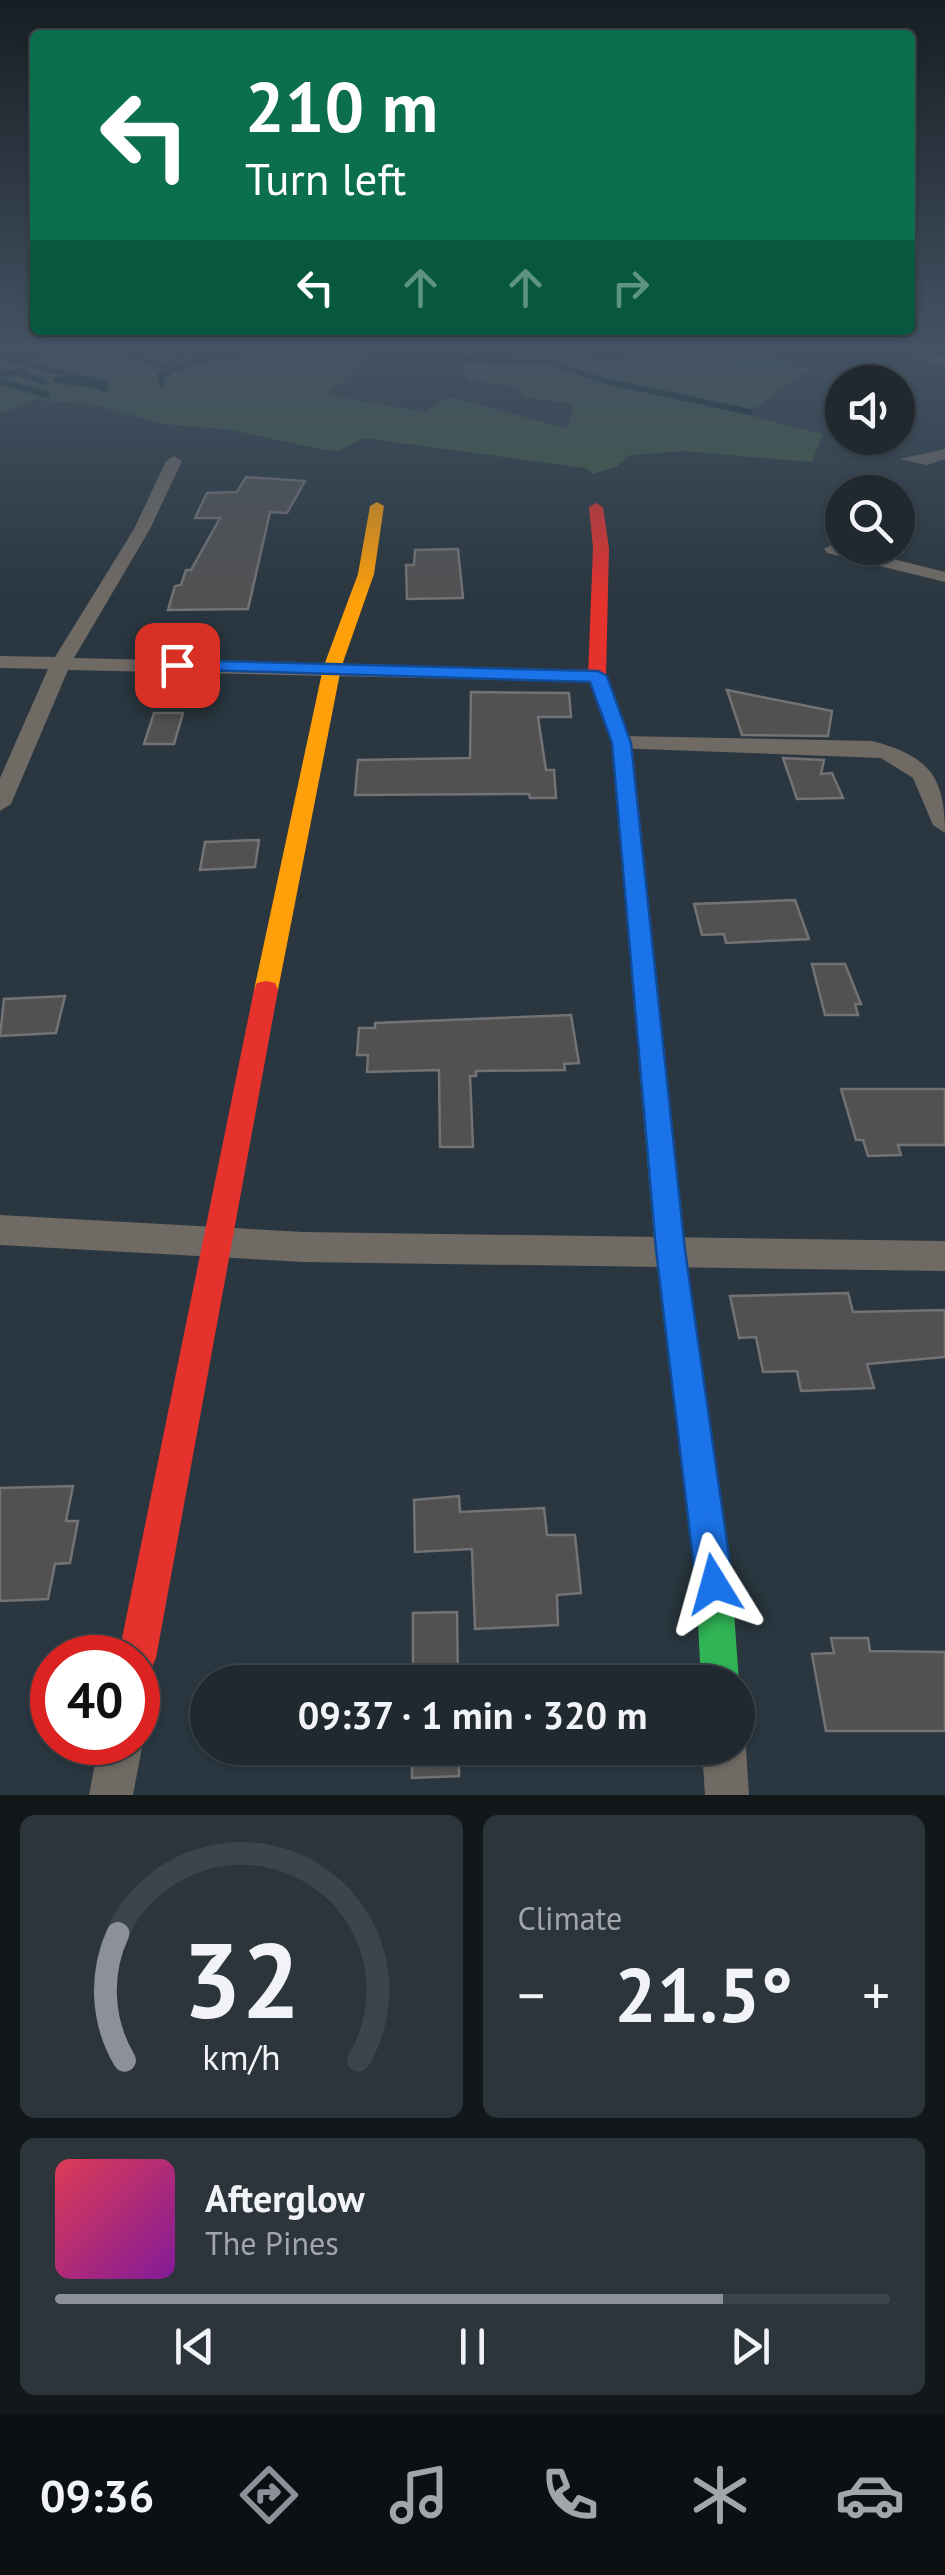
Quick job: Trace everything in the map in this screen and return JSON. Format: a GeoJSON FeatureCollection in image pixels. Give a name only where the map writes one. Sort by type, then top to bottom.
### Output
{"type":"FeatureCollection","features":[{"type":"Feature","properties":{"kind":"street"},"geometry":{"type":"LineString","coordinates":[[908,459],[927,460],[945,454]]}},
{"type":"Feature","properties":{"kind":"street"},"geometry":{"type":"LineString","coordinates":[[0,804],[61,663],[142,529],[174,461]]}},
{"type":"Feature","properties":{"kind":"street"},"geometry":{"type":"LineString","coordinates":[[141,1635],[215,1242],[332,668],[366,574],[377,506]]}},
{"type":"Feature","properties":{"kind":"street"},"geometry":{"type":"LineString","coordinates":[[596,507],[601,548],[598,676],[622,743],[670,1250],[714,1584],[719,1665]]}},
{"type":"Feature","properties":{"kind":"street"},"geometry":{"type":"LineString","coordinates":[[897,565],[945,577]]}},
{"type":"Feature","properties":{"kind":"street"},"geometry":{"type":"LineString","coordinates":[[0,662],[598,676]]}},
{"type":"Feature","properties":{"kind":"street"},"geometry":{"type":"LineString","coordinates":[[622,743],[872,748],[890,752],[909,759],[923,772],[945,825]]}},
{"type":"Feature","properties":{"kind":"street"},"geometry":{"type":"LineString","coordinates":[[0,1230],[215,1242],[945,1256]]}},
{"type":"Feature","properties":{"kind":"street"},"geometry":{"type":"LineString","coordinates":[[111,1795],[117,1765]]}},
{"type":"Feature","properties":{"kind":"street"},"geometry":{"type":"LineString","coordinates":[[725,1765],[727,1795]]}},
{"type":"Feature","properties":{"kind":"green space"},"geometry":{"type":"Polygon","coordinates":[[[249,434],[823,434],[812,462],[683,451],[630,455],[616,467],[593,474],[585,468],[364,438],[338,451],[249,434]]]}},
{"type":"Feature","properties":{"kind":"building"},"geometry":{"type":"Polygon","coordinates":[[[246,477],[305,481],[287,513],[270,512],[248,609],[168,610],[175,586],[181,585],[186,570],[191,570],[220,518],[195,518],[207,493],[237,492],[246,477]]]}},
{"type":"Feature","properties":{"kind":"building"},"geometry":{"type":"Polygon","coordinates":[[[458,549],[463,598],[407,599],[406,565],[414,565],[415,550],[458,549]]]}},
{"type":"Feature","properties":{"kind":"building"},"geometry":{"type":"Polygon","coordinates":[[[727,690],[832,711],[828,736],[742,735],[727,690]]]}},
{"type":"Feature","properties":{"kind":"building"},"geometry":{"type":"Polygon","coordinates":[[[471,692],[569,693],[571,717],[538,717],[546,770],[554,770],[556,798],[530,798],[529,794],[355,795],[358,760],[470,758],[471,692]]]}},
{"type":"Feature","properties":{"kind":"building"},"geometry":{"type":"Polygon","coordinates":[[[154,713],[183,713],[174,744],[144,744],[154,713]]]}},
{"type":"Feature","properties":{"kind":"building"},"geometry":{"type":"Polygon","coordinates":[[[783,758],[824,760],[821,774],[832,773],[843,798],[797,799],[783,758]]]}},
{"type":"Feature","properties":{"kind":"building"},"geometry":{"type":"Polygon","coordinates":[[[259,840],[255,867],[200,870],[205,842],[259,840]]]}},
{"type":"Feature","properties":{"kind":"building"},"geometry":{"type":"Polygon","coordinates":[[[795,900],[809,939],[726,943],[724,934],[702,935],[694,904],[795,900]]]}},
{"type":"Feature","properties":{"kind":"building"},"geometry":{"type":"Polygon","coordinates":[[[812,964],[845,964],[861,1004],[855,1004],[858,1015],[825,1015],[812,964]]]}},
{"type":"Feature","properties":{"kind":"building"},"geometry":{"type":"Polygon","coordinates":[[[65,996],[56,1033],[0,1036],[4,999],[65,996]]]}},
{"type":"Feature","properties":{"kind":"building"},"geometry":{"type":"Polygon","coordinates":[[[571,1015],[579,1063],[564,1064],[565,1070],[476,1071],[476,1076],[470,1076],[473,1147],[440,1147],[439,1070],[367,1072],[368,1055],[357,1055],[359,1028],[375,1028],[375,1023],[571,1015]]]}},
{"type":"Feature","properties":{"kind":"building"},"geometry":{"type":"Polygon","coordinates":[[[841,1089],[945,1089],[945,1145],[898,1145],[901,1155],[868,1156],[863,1140],[856,1140],[841,1089]]]}},
{"type":"Feature","properties":{"kind":"building"},"geometry":{"type":"Polygon","coordinates":[[[848,1293],[853,1312],[945,1310],[945,1357],[867,1364],[874,1388],[801,1391],[797,1371],[763,1372],[756,1337],[739,1338],[730,1296],[848,1293]]]}},
{"type":"Feature","properties":{"kind":"building"},"geometry":{"type":"Polygon","coordinates":[[[73,1486],[66,1521],[78,1521],[70,1563],[55,1564],[48,1599],[0,1601],[0,1488],[73,1486]]]}},
{"type":"Feature","properties":{"kind":"building"},"geometry":{"type":"Polygon","coordinates":[[[459,1496],[460,1512],[544,1508],[547,1535],[575,1535],[581,1593],[557,1595],[558,1625],[475,1629],[472,1549],[415,1552],[414,1500],[459,1496]]]}},
{"type":"Feature","properties":{"kind":"building"},"geometry":{"type":"Polygon","coordinates":[[[457,1612],[458,1665],[413,1665],[413,1613],[457,1612]]]}},
{"type":"Feature","properties":{"kind":"building"},"geometry":{"type":"Polygon","coordinates":[[[831,1638],[868,1638],[870,1651],[945,1652],[945,1731],[826,1731],[812,1654],[834,1653],[831,1638]]]}},
{"type":"Feature","properties":{"kind":"building"},"geometry":{"type":"Polygon","coordinates":[[[412,1765],[459,1765],[459,1776],[412,1778],[412,1765]]]}},
{"type":"Feature","properties":{"kind":"traffic: fast"},"geometry":{"type":"LineString","coordinates":[[651,1052],[670,1250],[714,1584],[719,1665]]}},
{"type":"Feature","properties":{"kind":"traffic: slow"},"geometry":{"type":"LineString","coordinates":[[266,990],[332,668],[366,574],[377,506]]}},
{"type":"Feature","properties":{"kind":"traffic: jam"},"geometry":{"type":"LineString","coordinates":[[596,507],[601,548],[597,676],[622,743],[651,1052]]}},
{"type":"Feature","properties":{"kind":"traffic: jam"},"geometry":{"type":"LineString","coordinates":[[141,1635],[266,990]]}},
{"type":"Feature","properties":{"kind":"route"},"geometry":{"type":"LineString","coordinates":[[177,665],[598,676],[622,743],[670,1250],[714,1584]]}}]}
